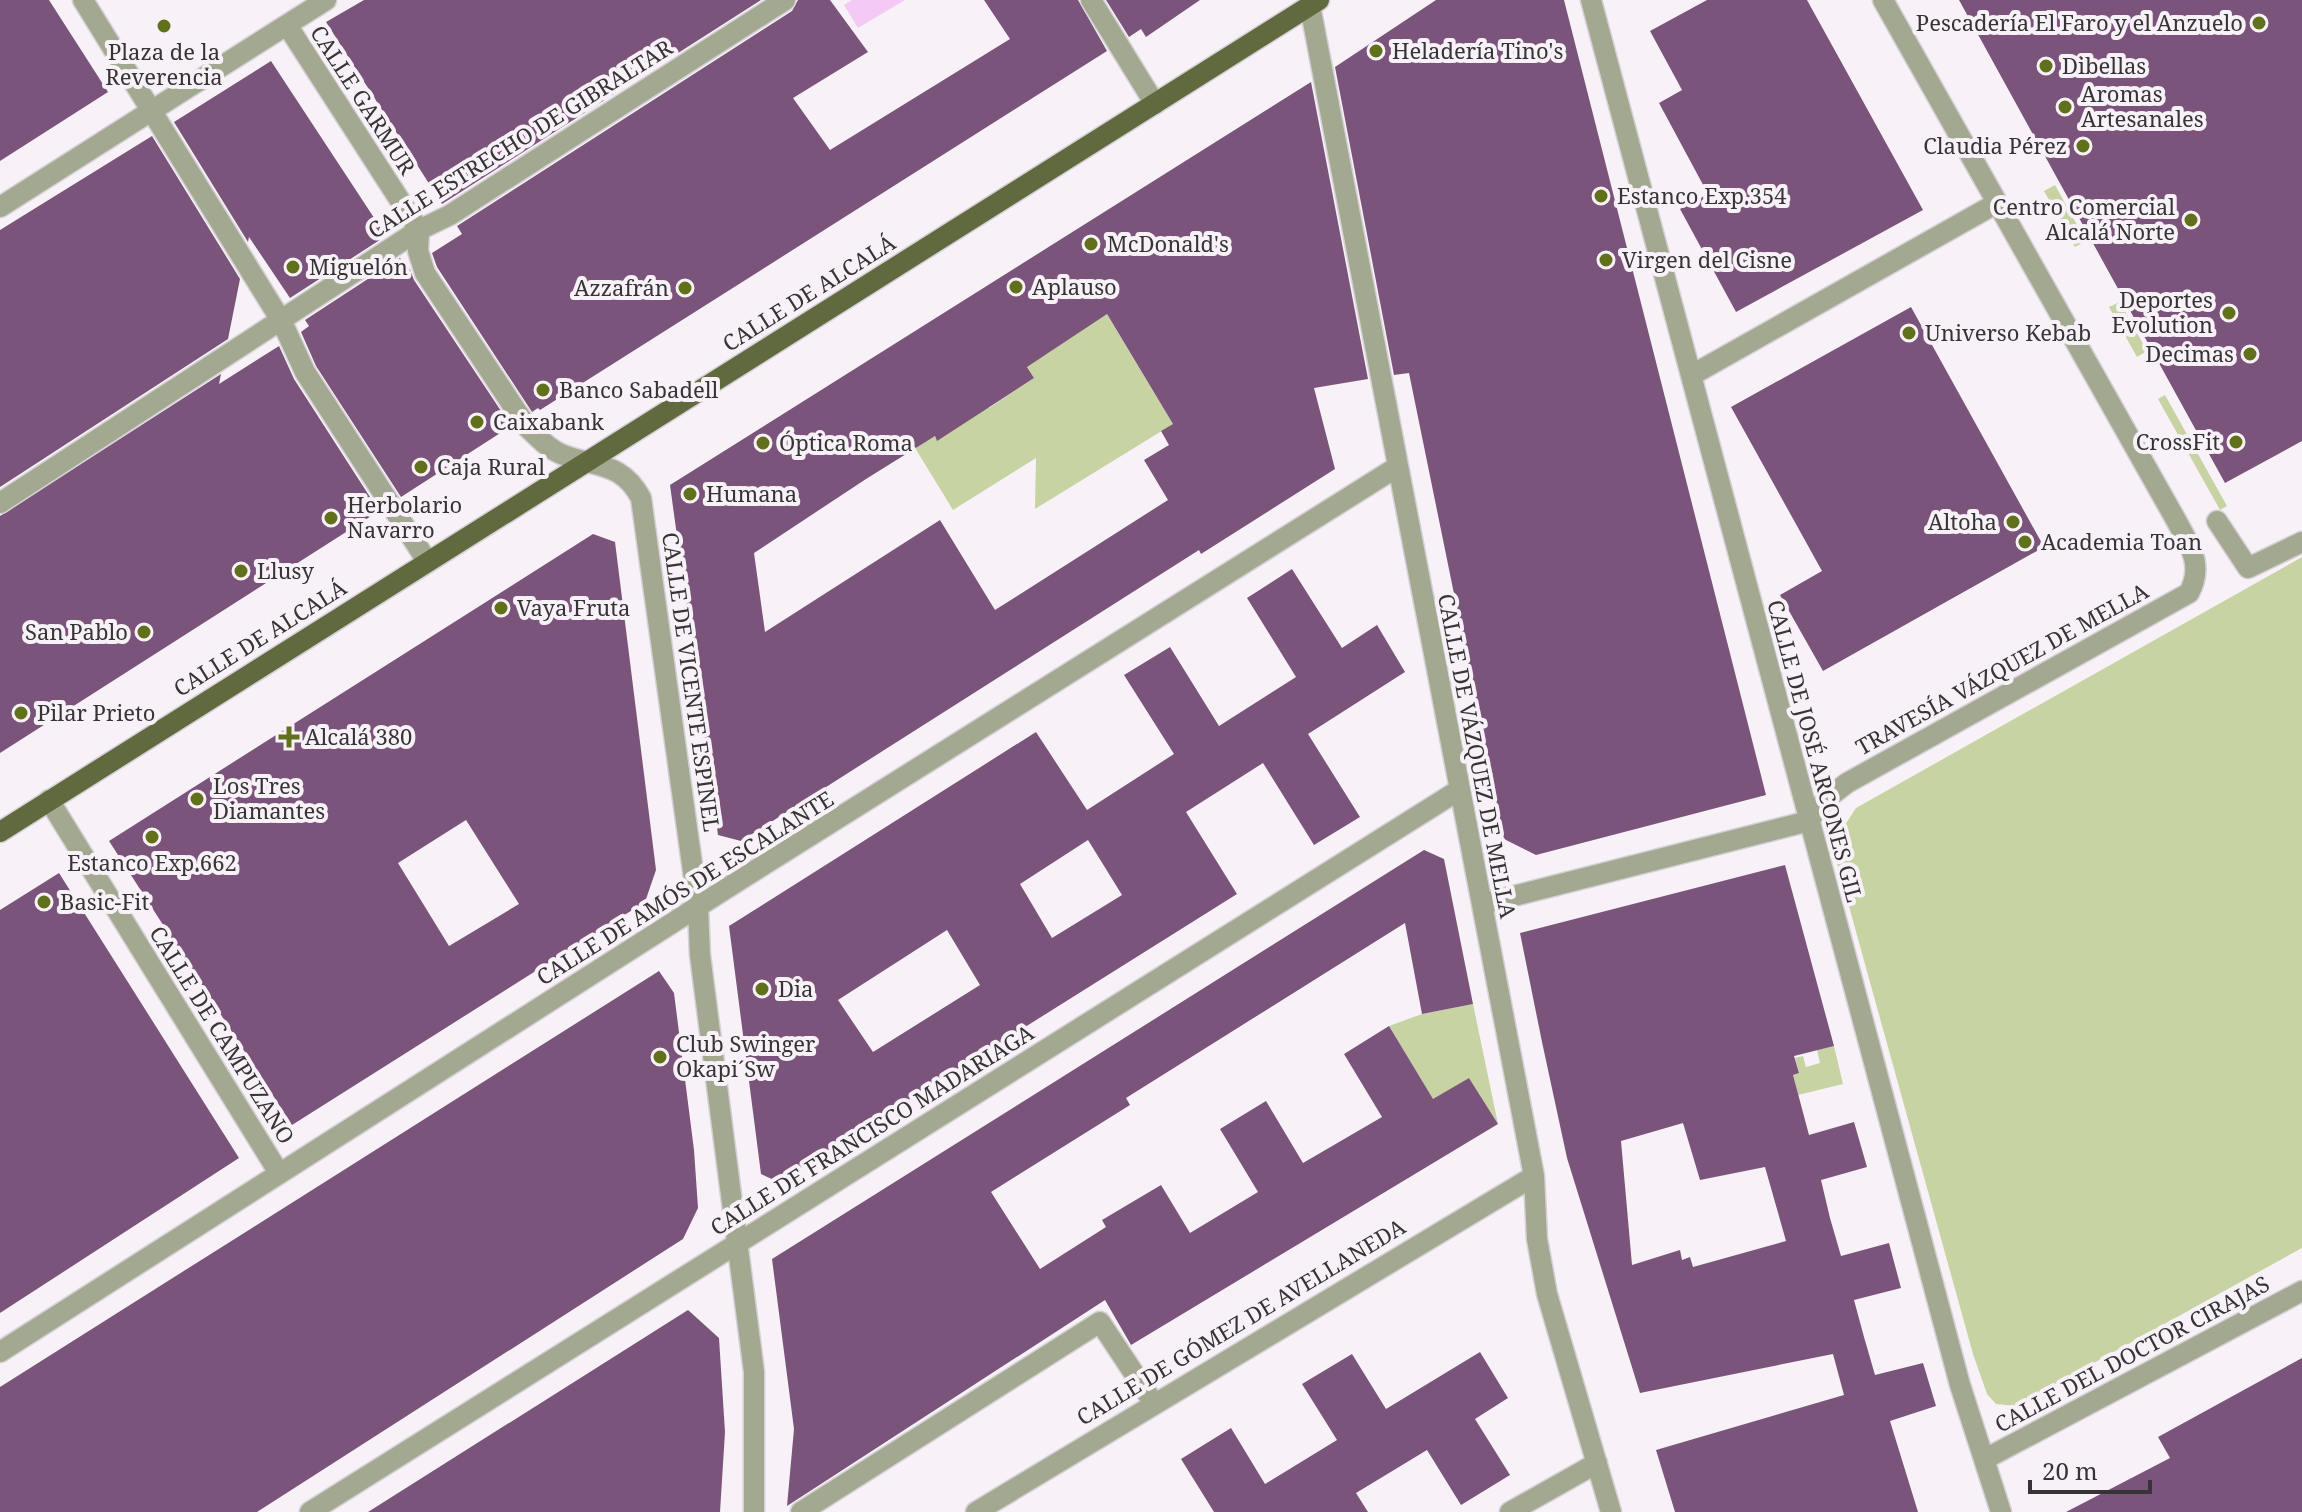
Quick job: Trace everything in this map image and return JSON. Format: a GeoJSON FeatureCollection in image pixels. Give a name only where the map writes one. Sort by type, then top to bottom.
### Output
{"type":"FeatureCollection","features":[{"type":"Feature","properties":{"kind":"main road","name":"CALLE DE ALCALÁ"},"geometry":{"type":"LineString","coordinates":[[0,832],[1315,3]]}},
{"type":"Feature","properties":{"kind":"street"},"geometry":{"type":"LineString","coordinates":[[83,0],[154,110],[282,322],[305,372],[427,561]]}},
{"type":"Feature","properties":{"kind":"street"},"geometry":{"type":"LineString","coordinates":[[0,207],[326,0]]}},
{"type":"Feature","properties":{"kind":"street","name":"CALLE ESTRECHO DE GIBRALTAR"},"geometry":{"type":"LineString","coordinates":[[0,503],[419,230],[450,215],[785,0]]}},
{"type":"Feature","properties":{"kind":"street"},"geometry":{"type":"LineString","coordinates":[[1091,0],[1155,104]]}},
{"type":"Feature","properties":{"kind":"street","name":"CALLE DE JOSÉ ARCONES GIL"},"geometry":{"type":"LineString","coordinates":[[1591,0],[1956,1370],[2001,1512]]}},
{"type":"Feature","properties":{"kind":"street"},"geometry":{"type":"LineString","coordinates":[[1692,375],[1997,203],[1883,0]]}},
{"type":"Feature","properties":{"kind":"street","name":"CALLE DE VÁZQUEZ DE MELLA"},"geometry":{"type":"LineString","coordinates":[[1315,3],[1397,467],[1534,1176],[1537,1239],[1547,1294],[1611,1512]]}},
{"type":"Feature","properties":{"kind":"street","name":"CALLE GARMUR"},"geometry":{"type":"LineString","coordinates":[[287,25],[419,230],[418,251],[425,273],[527,427],[546,445],[588,462]]}},
{"type":"Feature","properties":{"kind":"street","name":"TRAVESÍA VÁZQUEZ DE MELLA"},"geometry":{"type":"LineString","coordinates":[[1809,821],[1825,800],[1847,783],[2189,593],[2197,578],[2192,550],[1997,203]]}},
{"type":"Feature","properties":{"kind":"street","name":"CALLE DE VICENTE ESPINEL"},"geometry":{"type":"LineString","coordinates":[[588,462],[614,469],[631,479],[641,498],[698,907],[700,955],[754,1372],[754,1512]]}},
{"type":"Feature","properties":{"kind":"street","name":"CALLE DE AMÓS DE ESCALANTE"},"geometry":{"type":"LineString","coordinates":[[0,1352],[1397,467]]}},
{"type":"Feature","properties":{"kind":"street"},"geometry":{"type":"LineString","coordinates":[[2217,521],[2248,568],[2302,542]]}},
{"type":"Feature","properties":{"kind":"street","name":"CALLE DE FRANCISCO MADARIAGA"},"geometry":{"type":"LineString","coordinates":[[310,1512],[1459,790]]}},
{"type":"Feature","properties":{"kind":"street","name":"CALLE DE CAMPUZANO"},"geometry":{"type":"LineString","coordinates":[[49,800],[279,1173]]}},
{"type":"Feature","properties":{"kind":"street"},"geometry":{"type":"LineString","coordinates":[[1482,904],[1809,821]]}},
{"type":"Feature","properties":{"kind":"street","name":"CALLE DE GÓMEZ DE AVELLANEDA"},"geometry":{"type":"LineString","coordinates":[[976,1512],[1153,1402],[1534,1176]]}},
{"type":"Feature","properties":{"kind":"street","name":"CALLE DEL DOCTOR CIRAJAS"},"geometry":{"type":"LineString","coordinates":[[1985,1459],[2302,1291]]}},
{"type":"Feature","properties":{"kind":"street"},"geometry":{"type":"LineString","coordinates":[[801,1512],[1100,1322],[1153,1402]]}},
{"type":"Feature","properties":{"kind":"street"},"geometry":{"type":"LineString","coordinates":[[1510,1512],[1597,1463]]}},
{"type":"Feature","properties":{"kind":"green space"},"geometry":{"type":"Polygon","coordinates":[[[2055,185],[2086,241],[2075,247],[2044,191],[2055,185]]]}},
{"type":"Feature","properties":{"kind":"green space"},"geometry":{"type":"Polygon","coordinates":[[[1099,301],[1173,424],[1035,509],[1036,458],[953,510],[901,425],[919,414],[937,440],[972,381],[989,408],[1034,378],[1017,350],[1045,355],[1082,330],[1099,301]]]}},
{"type":"Feature","properties":{"kind":"green space"},"geometry":{"type":"Polygon","coordinates":[[[2120,302],[2147,351],[2137,357],[2109,307],[2120,302]]]}},
{"type":"Feature","properties":{"kind":"green space"},"geometry":{"type":"Polygon","coordinates":[[[2165,395],[2227,506],[2220,510],[2158,399],[2165,395]]]}},
{"type":"Feature","properties":{"kind":"green space"},"geometry":{"type":"Polygon","coordinates":[[[2302,557],[2302,1248],[2016,1406],[1996,1404],[1987,1394],[1973,1354],[1837,863],[1839,834],[1856,808],[2302,557]]]}},
{"type":"Feature","properties":{"kind":"green space"},"geometry":{"type":"Polygon","coordinates":[[[1473,1004],[1498,1124],[1469,1078],[1418,1109],[1426,1088],[1389,1026],[1422,1014],[1473,1004]]]}},
{"type":"Feature","properties":{"kind":"green space"},"geometry":{"type":"Polygon","coordinates":[[[1834,1046],[1843,1084],[1798,1095],[1793,1075],[1799,1073],[1795,1058],[1803,1056],[1806,1067],[1820,1063],[1817,1050],[1834,1046]]]}},
{"type":"Feature","properties":{"kind":"shaded area"},"geometry":{"type":"Polygon","coordinates":[[[852,0],[905,0],[858,28],[844,5],[852,0]]]}},
{"type":"Feature","properties":{"kind":"building"},"geometry":{"type":"Polygon","coordinates":[[[0,0],[49,0],[108,92],[0,161],[0,0]]]}},
{"type":"Feature","properties":{"kind":"building"},"geometry":{"type":"Polygon","coordinates":[[[364,0],[761,0],[442,204],[326,22],[364,0]]]}},
{"type":"Feature","properties":{"kind":"building"},"geometry":{"type":"Polygon","coordinates":[[[798,0],[830,0],[868,52],[793,98],[830,150],[1010,39],[984,0],[1078,0],[1107,51],[540,410],[538,408],[532,412],[437,267],[432,253],[462,234],[457,226],[792,11],[798,0]]]}},
{"type":"Feature","properties":{"kind":"building"},"geometry":{"type":"Polygon","coordinates":[[[1106,0],[1200,0],[1146,37],[1141,29],[1129,37],[1106,0]]]}},
{"type":"Feature","properties":{"kind":"building"},"geometry":{"type":"Polygon","coordinates":[[[1436,0],[1564,0],[1766,795],[1536,855],[1504,839],[1409,373],[1394,375],[1335,67],[1436,0]]]}},
{"type":"Feature","properties":{"kind":"building"},"geometry":{"type":"Polygon","coordinates":[[[1707,0],[1807,0],[1923,210],[1736,312],[1680,209],[1708,194],[1659,103],[1682,90],[1650,31],[1707,0]]]}},
{"type":"Feature","properties":{"kind":"building","name":"Centro Comercial Alcalá Norte"},"geometry":{"type":"Polygon","coordinates":[[[1959,0],[2302,0],[2302,441],[2225,483],[1959,0]]]}},
{"type":"Feature","properties":{"kind":"building"},"geometry":{"type":"Polygon","coordinates":[[[271,61],[386,236],[290,298],[249,237],[248,242],[174,122],[271,61]]]}},
{"type":"Feature","properties":{"kind":"building"},"geometry":{"type":"Polygon","coordinates":[[[1311,82],[1368,379],[1314,388],[1335,469],[1201,554],[1199,550],[741,841],[718,835],[670,485],[1311,82]],[[1107,314],[1027,367],[1034,378],[937,441],[935,436],[866,479],[754,553],[765,632],[940,520],[995,610],[1168,500],[1144,460],[1169,445],[1161,431],[1173,424],[1107,314]]]}},
{"type":"Feature","properties":{"kind":"building"},"geometry":{"type":"Polygon","coordinates":[[[152,136],[240,279],[228,339],[0,487],[0,230],[152,136]]]}},
{"type":"Feature","properties":{"kind":"building"},"geometry":{"type":"Polygon","coordinates":[[[400,258],[409,267],[414,280],[511,426],[401,497],[316,366],[301,332],[309,326],[305,320],[400,258]]]}},
{"type":"Feature","properties":{"kind":"building"},"geometry":{"type":"Polygon","coordinates":[[[1911,307],[2044,547],[1823,671],[1780,595],[1822,571],[1731,407],[1911,307]]]}},
{"type":"Feature","properties":{"kind":"building"},"geometry":{"type":"Polygon","coordinates":[[[279,346],[294,379],[379,511],[0,753],[0,516],[221,374],[219,384],[279,346]]]}},
{"type":"Feature","properties":{"kind":"building"},"geometry":{"type":"Polygon","coordinates":[[[593,534],[615,542],[656,870],[645,902],[292,1125],[109,841],[593,534]],[[466,820],[398,863],[449,946],[519,904],[466,820]]]}},
{"type":"Feature","properties":{"kind":"building"},"geometry":{"type":"Polygon","coordinates":[[[1292,569],[1342,648],[1377,625],[1405,672],[1308,734],[1360,817],[1314,845],[1263,763],[1186,812],[1237,894],[778,1182],[761,1174],[729,926],[1036,732],[1087,810],[1174,754],[1124,675],[1170,647],[1219,726],[1296,677],[1247,598],[1292,569]],[[1088,840],[1020,884],[1052,938],[1122,895],[1088,840]],[[947,930],[838,1000],[873,1052],[980,985],[947,930]]]}},
{"type":"Feature","properties":{"kind":"building"},"geometry":{"type":"Polygon","coordinates":[[[1424,850],[1444,859],[1473,1004],[1422,1014],[1405,923],[1126,1098],[1130,1105],[991,1192],[1040,1269],[1106,1227],[1102,1220],[1161,1185],[1190,1233],[1258,1192],[1220,1129],[1266,1101],[1303,1163],[1382,1117],[1344,1054],[1389,1026],[1433,1099],[1469,1078],[1498,1124],[1131,1345],[1105,1300],[787,1506],[794,1429],[772,1259],[1424,850]]]}},
{"type":"Feature","properties":{"kind":"building"},"geometry":{"type":"Polygon","coordinates":[[[1785,865],[1834,1046],[1794,1056],[1799,1073],[1793,1075],[1809,1135],[1854,1122],[1867,1167],[1821,1180],[1830,1218],[1841,1256],[1889,1243],[1901,1288],[1854,1300],[1864,1337],[1875,1375],[1923,1363],[1936,1406],[1890,1421],[1918,1512],[1675,1512],[1656,1450],[1844,1395],[1833,1354],[1640,1393],[1567,1158],[1520,933],[1785,865]],[[1683,1123],[1621,1141],[1632,1265],[1680,1250],[1682,1260],[1690,1257],[1693,1267],[1786,1241],[1765,1167],[1700,1180],[1683,1123]]]}},
{"type":"Feature","properties":{"kind":"building"},"geometry":{"type":"Polygon","coordinates":[[[59,873],[239,1158],[0,1313],[0,910],[59,873]]]}},
{"type":"Feature","properties":{"kind":"building"},"geometry":{"type":"Polygon","coordinates":[[[659,971],[674,993],[694,1150],[698,1208],[683,1239],[257,1512],[0,1512],[0,1387],[659,971]]]}},
{"type":"Feature","properties":{"kind":"building"},"geometry":{"type":"Polygon","coordinates":[[[688,1310],[719,1338],[725,1432],[720,1512],[368,1512],[688,1310]]]}},
{"type":"Feature","properties":{"kind":"building"},"geometry":{"type":"Polygon","coordinates":[[[1480,1352],[1508,1398],[1475,1419],[1510,1475],[1461,1505],[1427,1450],[1356,1493],[1368,1512],[1214,1512],[1181,1459],[1231,1428],[1265,1484],[1337,1440],[1302,1384],[1352,1354],[1386,1409],[1480,1352]]]}},
{"type":"Feature","properties":{"kind":"building"},"geometry":{"type":"Polygon","coordinates":[[[2302,1358],[2302,1512],[2066,1512],[2170,1458],[2158,1437],[2302,1358]]]}},
{"type":"Feature","properties":{"kind":"place","name":"Pescadería El Faro y el Anzuelo"},"geometry":{"type":"Point","coordinates":[2259,23]}},
{"type":"Feature","properties":{"kind":"place","name":"Plaza de la Reverencia"},"geometry":{"type":"Point","coordinates":[164,26]}},
{"type":"Feature","properties":{"kind":"place","name":"Heladería Tino's"},"geometry":{"type":"Point","coordinates":[1376,51]}},
{"type":"Feature","properties":{"kind":"place","name":"Dibellas"},"geometry":{"type":"Point","coordinates":[2046,66]}},
{"type":"Feature","properties":{"kind":"place","name":"Aromas Artesanales"},"geometry":{"type":"Point","coordinates":[2065,107]}},
{"type":"Feature","properties":{"kind":"place","name":"Claudia Pérez"},"geometry":{"type":"Point","coordinates":[2083,146]}},
{"type":"Feature","properties":{"kind":"place","name":"Estanco Exp.354"},"geometry":{"type":"Point","coordinates":[1601,196]}},
{"type":"Feature","properties":{"kind":"place","name":"Centro Comercial Alcalá Norte"},"geometry":{"type":"Point","coordinates":[2191,220]}},
{"type":"Feature","properties":{"kind":"place","name":"McDonald's"},"geometry":{"type":"Point","coordinates":[1091,244]}},
{"type":"Feature","properties":{"kind":"place","name":"Virgen del Cisne"},"geometry":{"type":"Point","coordinates":[1606,260]}},
{"type":"Feature","properties":{"kind":"place","name":"Miguelón"},"geometry":{"type":"Point","coordinates":[293,267]}},
{"type":"Feature","properties":{"kind":"place","name":"Aplauso"},"geometry":{"type":"Point","coordinates":[1016,287]}},
{"type":"Feature","properties":{"kind":"place","name":"Azzafrán"},"geometry":{"type":"Point","coordinates":[685,288]}},
{"type":"Feature","properties":{"kind":"place","name":"Deportes Evolution"},"geometry":{"type":"Point","coordinates":[2229,313]}},
{"type":"Feature","properties":{"kind":"place","name":"Universo Kebab"},"geometry":{"type":"Point","coordinates":[1909,333]}},
{"type":"Feature","properties":{"kind":"place","name":"Decimas"},"geometry":{"type":"Point","coordinates":[2250,354]}},
{"type":"Feature","properties":{"kind":"place","name":"Banco Sabadell"},"geometry":{"type":"Point","coordinates":[543,390]}},
{"type":"Feature","properties":{"kind":"place","name":"Caixabank"},"geometry":{"type":"Point","coordinates":[477,422]}},
{"type":"Feature","properties":{"kind":"place","name":"CrossFit"},"geometry":{"type":"Point","coordinates":[2236,442]}},
{"type":"Feature","properties":{"kind":"place","name":"Óptica Roma"},"geometry":{"type":"Point","coordinates":[763,443]}},
{"type":"Feature","properties":{"kind":"place","name":"Caja Rural"},"geometry":{"type":"Point","coordinates":[421,467]}},
{"type":"Feature","properties":{"kind":"place","name":"Humana"},"geometry":{"type":"Point","coordinates":[690,494]}},
{"type":"Feature","properties":{"kind":"place","name":"Herbolario Navarro"},"geometry":{"type":"Point","coordinates":[331,518]}},
{"type":"Feature","properties":{"kind":"place","name":"Altoha"},"geometry":{"type":"Point","coordinates":[2013,522]}},
{"type":"Feature","properties":{"kind":"place","name":"Academia Toan"},"geometry":{"type":"Point","coordinates":[2025,542]}},
{"type":"Feature","properties":{"kind":"place","name":"Llusy"},"geometry":{"type":"Point","coordinates":[241,571]}},
{"type":"Feature","properties":{"kind":"place","name":"Vaya Fruta"},"geometry":{"type":"Point","coordinates":[501,608]}},
{"type":"Feature","properties":{"kind":"place","name":"San Pablo"},"geometry":{"type":"Point","coordinates":[144,632]}},
{"type":"Feature","properties":{"kind":"place","name":"Pilar Prieto"},"geometry":{"type":"Point","coordinates":[21,713]}},
{"type":"Feature","properties":{"kind":"place","name":"Alcalá 380"},"geometry":{"type":"Point","coordinates":[289,737]}},
{"type":"Feature","properties":{"kind":"place","name":"Los Tres Diamantes"},"geometry":{"type":"Point","coordinates":[197,799]}},
{"type":"Feature","properties":{"kind":"place","name":"Estanco Exp.662"},"geometry":{"type":"Point","coordinates":[152,837]}},
{"type":"Feature","properties":{"kind":"place","name":"Basic-Fit"},"geometry":{"type":"Point","coordinates":[44,902]}},
{"type":"Feature","properties":{"kind":"place","name":"Dia"},"geometry":{"type":"Point","coordinates":[762,989]}},
{"type":"Feature","properties":{"kind":"place","name":"Club Swinger Okapi´Sw"},"geometry":{"type":"Point","coordinates":[660,1057]}}]}
